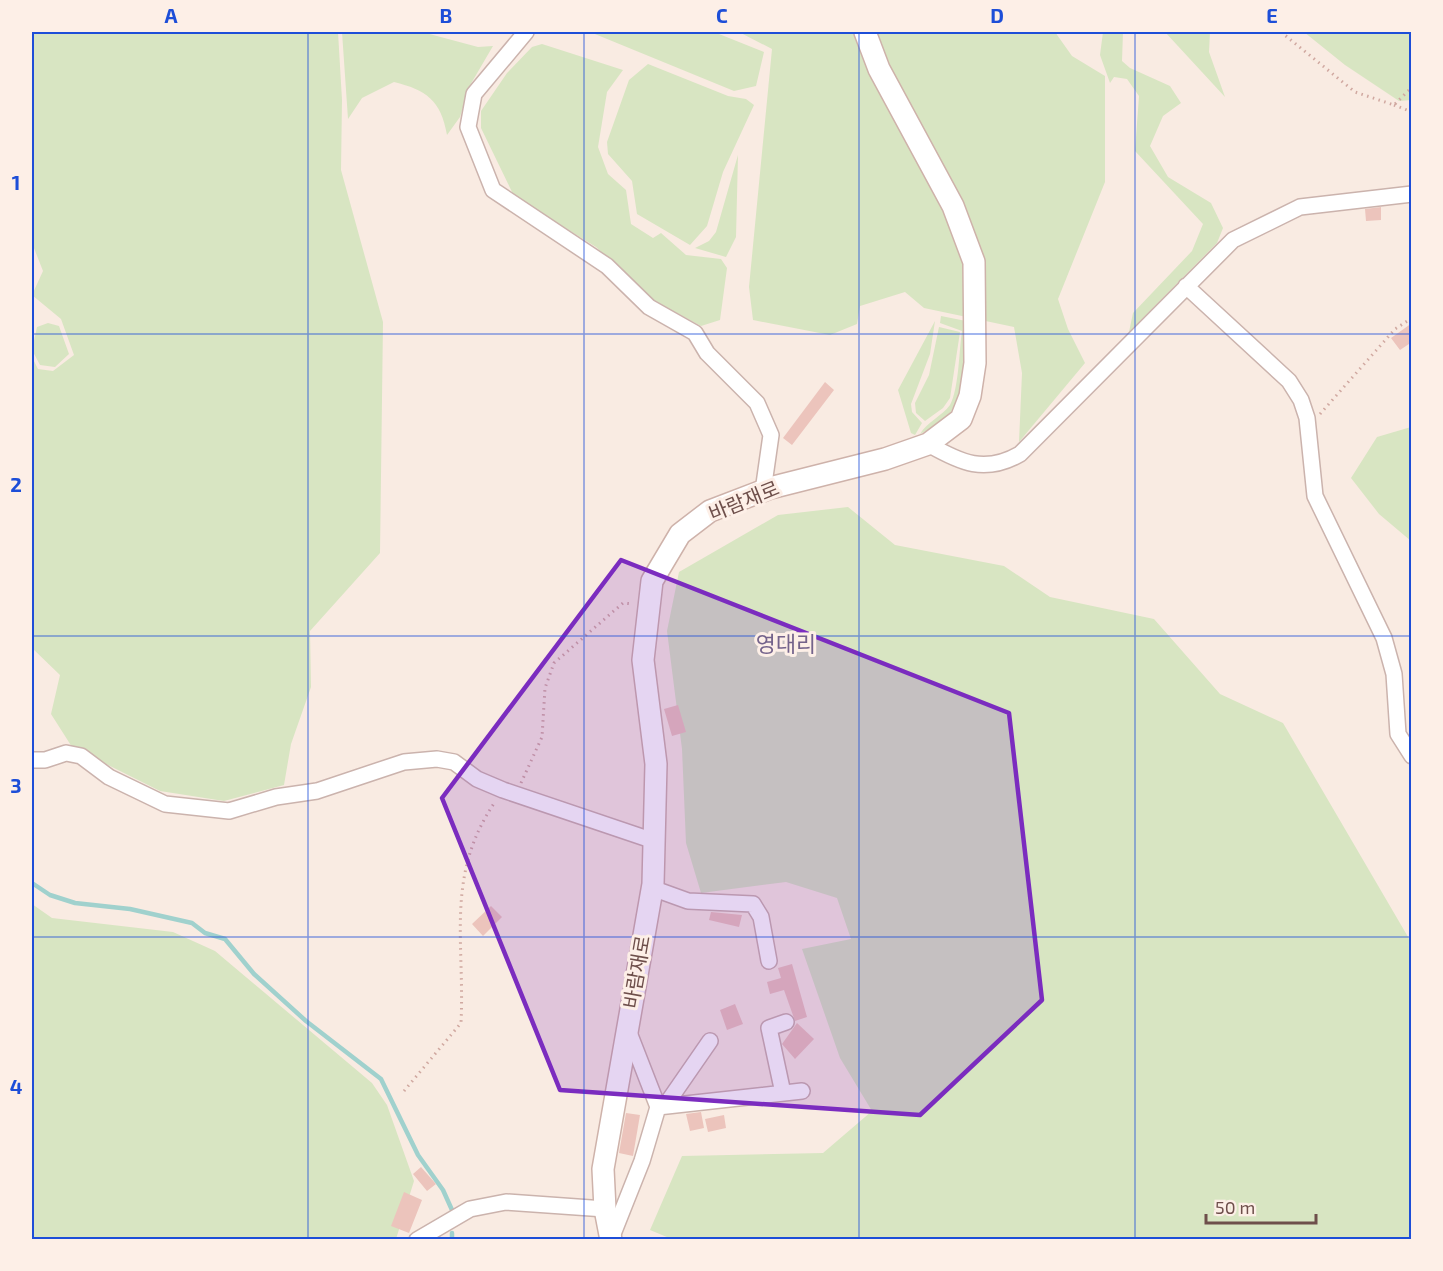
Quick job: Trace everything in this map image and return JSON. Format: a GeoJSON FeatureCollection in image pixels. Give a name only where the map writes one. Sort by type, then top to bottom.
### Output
{"type":"FeatureCollection","features":[{"type":"Feature","properties":{"kind":"street"},"geometry":{"type":"LineString","coordinates":[[526,32],[474,94],[468,127],[493,190],[607,266],[649,307],[695,333],[707,353],[757,403],[771,435],[763,491]]}},
{"type":"Feature","properties":{"kind":"street","name":"바람재로"},"geometry":{"type":"LineString","coordinates":[[611,1239],[605,1209],[603,1169],[652,888],[656,764],[643,660],[652,581],[680,534],[710,511],[763,491],[885,459],[928,444],[961,418],[970,396],[975,363],[974,262],[953,206],[879,69],[865,32]]}},
{"type":"Feature","properties":{"kind":"street"},"geometry":{"type":"LineString","coordinates":[[928,444],[956,460],[992,466],[1020,454],[1233,240],[1300,207],[1412,194]]}},
{"type":"Feature","properties":{"kind":"street"},"geometry":{"type":"LineString","coordinates":[[1186,286],[1289,381],[1301,400],[1308,429],[1315,496],[1384,638],[1394,674],[1398,734],[1412,756]]}},
{"type":"Feature","properties":{"kind":"street"},"geometry":{"type":"LineString","coordinates":[[32,760],[45,760],[66,753],[81,756],[109,777],[165,804],[229,811],[276,797],[317,791],[404,762],[437,759],[454,762],[477,779],[509,792],[654,842]]}},
{"type":"Feature","properties":{"kind":"street"},"geometry":{"type":"LineString","coordinates":[[652,888],[688,901],[753,904],[761,917],[770,962]]}},
{"type":"Feature","properties":{"kind":"street"},"geometry":{"type":"LineString","coordinates":[[783,1093],[769,1028],[786,1022]]}},
{"type":"Feature","properties":{"kind":"street"},"geometry":{"type":"LineString","coordinates":[[627,1028],[661,1107]]}},
{"type":"Feature","properties":{"kind":"street"},"geometry":{"type":"LineString","coordinates":[[611,1239],[661,1107],[710,1041]]}},
{"type":"Feature","properties":{"kind":"street"},"geometry":{"type":"LineString","coordinates":[[661,1107],[802,1090]]}},
{"type":"Feature","properties":{"kind":"street"},"geometry":{"type":"LineString","coordinates":[[417,1239],[470,1209],[506,1202],[605,1209]]}},
{"type":"Feature","properties":{"kind":"path"},"geometry":{"type":"LineString","coordinates":[[1281,32],[1355,92],[1412,112]]}},
{"type":"Feature","properties":{"kind":"path"},"geometry":{"type":"LineString","coordinates":[[1394,105],[1412,87]]}},
{"type":"Feature","properties":{"kind":"path"},"geometry":{"type":"LineString","coordinates":[[1308,429],[1395,329],[1412,318]]}},
{"type":"Feature","properties":{"kind":"path"},"geometry":{"type":"LineString","coordinates":[[404,1091],[461,1023],[458,928],[466,865],[479,825],[531,766],[542,737],[545,688],[554,663],[623,603],[650,604]]}},
{"type":"Feature","properties":{"kind":"highlighted area"},"geometry":{"type":"Polygon","coordinates":[[[621,560],[1009,713],[1042,1000],[920,1115],[560,1090],[442,798],[621,560]]]}},
{"type":"Feature","properties":{"kind":"green space"},"geometry":{"type":"Polygon","coordinates":[[[32,32],[338,32],[342,100],[341,170],[383,322],[380,553],[310,631],[311,687],[291,744],[284,785],[224,801],[160,791],[72,747],[51,714],[60,675],[32,648],[32,357],[38,369],[53,371],[74,355],[61,319],[32,295],[43,271],[32,243],[32,32]]]}},
{"type":"Feature","properties":{"kind":"green space"},"geometry":{"type":"Polygon","coordinates":[[[342,32],[422,32],[478,47],[493,46],[469,87],[460,117],[447,135],[441,113],[430,98],[415,89],[394,82],[362,98],[348,119],[342,32]]]}},
{"type":"Feature","properties":{"kind":"green space"},"geometry":{"type":"Polygon","coordinates":[[[590,32],[714,32],[764,52],[756,86],[734,91],[590,32]]]}},
{"type":"Feature","properties":{"kind":"green space"},"geometry":{"type":"Polygon","coordinates":[[[739,32],[1055,32],[1072,56],[1105,76],[1105,182],[1058,299],[1068,329],[1085,363],[1019,442],[1022,373],[1014,327],[924,308],[905,292],[860,306],[857,324],[830,335],[753,320],[749,287],[772,49],[739,32]]]}},
{"type":"Feature","properties":{"kind":"green space"},"geometry":{"type":"Polygon","coordinates":[[[1103,32],[1123,32],[1122,61],[1130,68],[1170,86],[1181,103],[1163,116],[1150,146],[1168,177],[1211,203],[1223,228],[1217,243],[1129,332],[1133,313],[1192,251],[1203,224],[1135,151],[1139,96],[1127,79],[1114,77],[1110,83],[1100,55],[1103,32]]]}},
{"type":"Feature","properties":{"kind":"green space"},"geometry":{"type":"Polygon","coordinates":[[[1165,32],[1210,32],[1209,52],[1225,97],[1165,32]]]}},
{"type":"Feature","properties":{"kind":"green space"},"geometry":{"type":"Polygon","coordinates":[[[1304,32],[1411,32],[1411,100],[1399,101],[1345,65],[1304,32]]]}},
{"type":"Feature","properties":{"kind":"green space"},"geometry":{"type":"Polygon","coordinates":[[[542,44],[623,70],[607,92],[598,147],[608,174],[626,190],[631,224],[653,238],[661,233],[686,255],[721,259],[727,268],[720,320],[701,326],[651,299],[596,247],[514,196],[481,128],[481,111],[507,73],[532,47],[542,44]]]}},
{"type":"Feature","properties":{"kind":"green space"},"geometry":{"type":"Polygon","coordinates":[[[648,64],[728,96],[746,99],[754,105],[723,172],[707,226],[690,245],[637,214],[632,181],[608,154],[607,142],[629,80],[648,64]]]}},
{"type":"Feature","properties":{"kind":"green space"},"geometry":{"type":"Polygon","coordinates":[[[738,155],[736,237],[726,257],[695,248],[709,241],[716,232],[738,155]]]}},
{"type":"Feature","properties":{"kind":"green space"},"geometry":{"type":"Polygon","coordinates":[[[941,316],[966,321],[963,389],[946,421],[920,434],[950,405],[955,389],[962,331],[940,323],[941,316]]]}},
{"type":"Feature","properties":{"kind":"green space"},"geometry":{"type":"Polygon","coordinates":[[[935,321],[930,354],[911,404],[912,412],[922,423],[915,435],[911,433],[898,390],[935,321]]]}},
{"type":"Feature","properties":{"kind":"green space"},"geometry":{"type":"Polygon","coordinates":[[[48,323],[59,326],[69,354],[55,367],[40,365],[32,350],[37,327],[48,323]]]}},
{"type":"Feature","properties":{"kind":"green space"},"geometry":{"type":"Polygon","coordinates":[[[939,327],[960,332],[950,398],[943,408],[925,421],[916,413],[915,403],[929,375],[939,327]]]}},
{"type":"Feature","properties":{"kind":"green space"},"geometry":{"type":"Polygon","coordinates":[[[1412,427],[1411,541],[1379,514],[1351,478],[1377,437],[1412,427]]]}},
{"type":"Feature","properties":{"kind":"green space"},"geometry":{"type":"Polygon","coordinates":[[[848,507],[895,545],[1004,566],[1050,597],[1154,619],[1220,694],[1283,723],[1411,942],[1411,1239],[674,1240],[650,1230],[682,1156],[823,1153],[872,1111],[840,1058],[802,949],[851,939],[837,898],[786,882],[701,893],[686,843],[682,749],[667,631],[679,572],[778,515],[848,507]]]}},
{"type":"Feature","properties":{"kind":"green space"},"geometry":{"type":"Polygon","coordinates":[[[32,904],[52,918],[173,932],[215,951],[372,1083],[387,1105],[414,1181],[396,1239],[32,1239],[32,904]]]}},
{"type":"Feature","properties":{"kind":"building"},"geometry":{"type":"Polygon","coordinates":[[[1381,207],[1381,220],[1366,221],[1365,209],[1381,207]]]}},
{"type":"Feature","properties":{"kind":"building"},"geometry":{"type":"Polygon","coordinates":[[[1412,323],[1412,342],[1400,350],[1391,338],[1412,323]]]}},
{"type":"Feature","properties":{"kind":"building"},"geometry":{"type":"Polygon","coordinates":[[[825,382],[834,390],[792,445],[783,438],[825,382]]]}},
{"type":"Feature","properties":{"kind":"building"},"geometry":{"type":"Polygon","coordinates":[[[678,705],[686,732],[672,736],[664,709],[678,705]]]}},
{"type":"Feature","properties":{"kind":"building"},"geometry":{"type":"Polygon","coordinates":[[[491,906],[502,917],[483,936],[472,924],[491,906]]]}},
{"type":"Feature","properties":{"kind":"building"},"geometry":{"type":"Polygon","coordinates":[[[711,912],[742,915],[739,927],[709,920],[711,912]]]}},
{"type":"Feature","properties":{"kind":"building"},"geometry":{"type":"Polygon","coordinates":[[[792,964],[807,1017],[795,1021],[784,990],[770,994],[767,982],[781,978],[778,968],[792,964]]]}},
{"type":"Feature","properties":{"kind":"building"},"geometry":{"type":"Polygon","coordinates":[[[735,1004],[743,1024],[727,1030],[720,1010],[735,1004]]]}},
{"type":"Feature","properties":{"kind":"building"},"geometry":{"type":"Polygon","coordinates":[[[797,1023],[814,1039],[795,1059],[782,1044],[797,1023]]]}},
{"type":"Feature","properties":{"kind":"building"},"geometry":{"type":"Polygon","coordinates":[[[701,1112],[704,1128],[690,1131],[686,1114],[701,1112]]]}},
{"type":"Feature","properties":{"kind":"building"},"geometry":{"type":"Polygon","coordinates":[[[626,1113],[640,1115],[633,1156],[619,1153],[626,1113]]]}},
{"type":"Feature","properties":{"kind":"building"},"geometry":{"type":"Polygon","coordinates":[[[724,1115],[726,1128],[708,1132],[705,1119],[724,1115]]]}},
{"type":"Feature","properties":{"kind":"building"},"geometry":{"type":"Polygon","coordinates":[[[421,1167],[436,1184],[427,1191],[413,1174],[421,1167]]]}},
{"type":"Feature","properties":{"kind":"building"},"geometry":{"type":"Polygon","coordinates":[[[404,1192],[422,1200],[409,1233],[391,1226],[404,1192]]]}},
{"type":"Feature","properties":{"kind":"waterway"},"geometry":{"type":"LineString","coordinates":[[32,883],[50,895],[75,903],[130,909],[192,923],[205,933],[225,939],[254,974],[306,1021],[381,1079],[418,1155],[443,1190],[452,1210]]}},
{"type":"Feature","properties":{"kind":"waterway"},"geometry":{"type":"LineString","coordinates":[[452,1233],[452,1240]]}},
{"type":"Feature","properties":{"kind":"district","name":"영대리"},"geometry":{"type":"Point","coordinates":[786,644]}}]}
